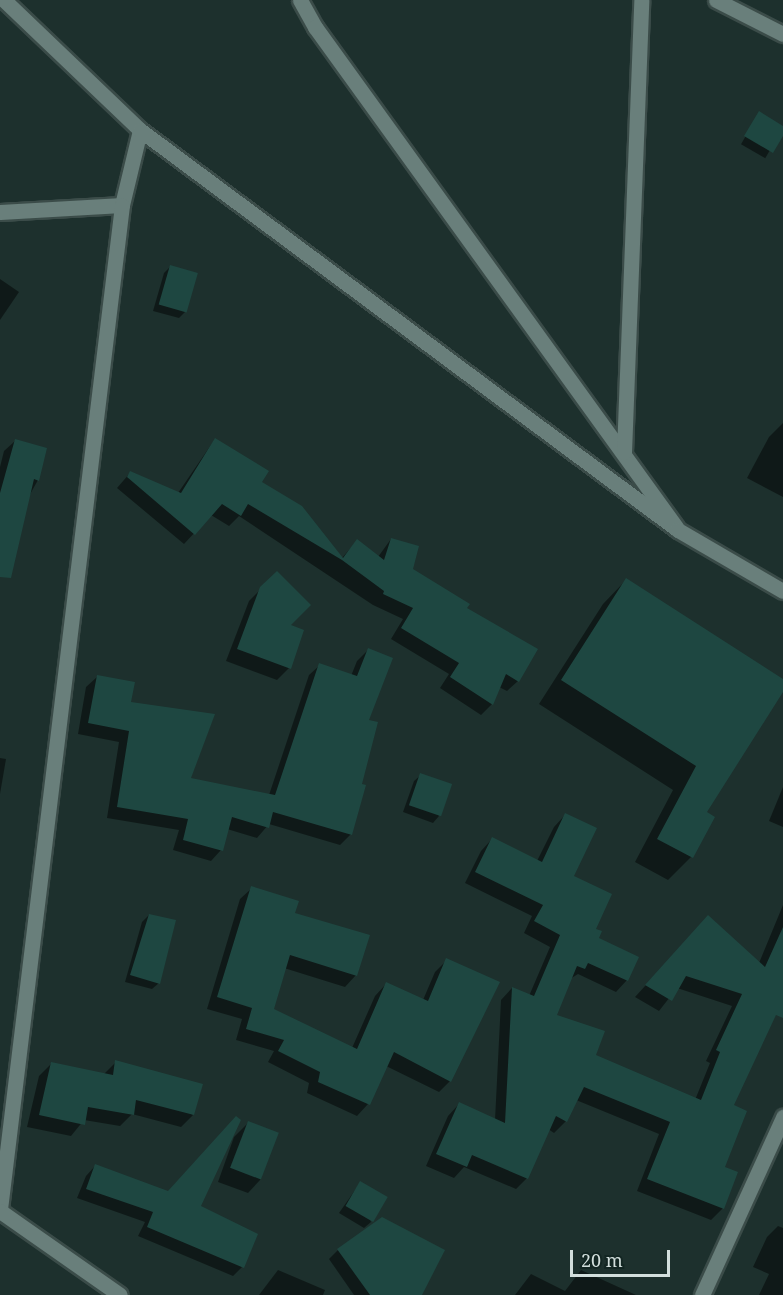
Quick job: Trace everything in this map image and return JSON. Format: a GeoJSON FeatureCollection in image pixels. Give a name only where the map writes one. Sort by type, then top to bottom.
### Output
{"type":"FeatureCollection","features":[{"type":"Feature","properties":{"kind":"street"},"geometry":{"type":"LineString","coordinates":[[4,0],[140,130],[678,530],[783,591]]}},
{"type":"Feature","properties":{"kind":"street"},"geometry":{"type":"LineString","coordinates":[[300,0],[315,27],[624,452],[678,530]]}},
{"type":"Feature","properties":{"kind":"street"},"geometry":{"type":"LineString","coordinates":[[624,452],[641,0]]}},
{"type":"Feature","properties":{"kind":"street"},"geometry":{"type":"LineString","coordinates":[[716,0],[783,34]]}},
{"type":"Feature","properties":{"kind":"street"},"geometry":{"type":"LineString","coordinates":[[120,1295],[0,1210],[122,205],[140,130]]}},
{"type":"Feature","properties":{"kind":"street"},"geometry":{"type":"LineString","coordinates":[[0,212],[122,205]]}},
{"type":"Feature","properties":{"kind":"street"},"geometry":{"type":"LineString","coordinates":[[702,1295],[783,1117]]}},
{"type":"Feature","properties":{"kind":"building"},"geometry":{"type":"Polygon","coordinates":[[[759,111],[783,126],[783,136],[773,153],[744,136],[759,111]]]}},
{"type":"Feature","properties":{"kind":"building"},"geometry":{"type":"Polygon","coordinates":[[[170,265],[198,273],[187,312],[159,304],[170,265]]]}},
{"type":"Feature","properties":{"kind":"building"},"geometry":{"type":"Polygon","coordinates":[[[215,438],[269,471],[262,482],[302,506],[343,558],[357,539],[384,560],[391,538],[419,546],[413,569],[470,604],[467,608],[538,649],[519,682],[506,674],[493,705],[450,677],[459,663],[401,628],[413,608],[383,594],[384,591],[342,560],[248,504],[241,516],[222,504],[195,535],[127,477],[130,471],[181,493],[215,438]]]}},
{"type":"Feature","properties":{"kind":"building"},"geometry":{"type":"Polygon","coordinates":[[[15,439],[47,448],[39,481],[34,479],[11,578],[0,577],[0,493],[15,439]]]}},
{"type":"Feature","properties":{"kind":"building"},"geometry":{"type":"Polygon","coordinates":[[[277,571],[311,605],[291,625],[304,630],[291,669],[237,649],[260,587],[277,571]]]}},
{"type":"Feature","properties":{"kind":"building"},"geometry":{"type":"Polygon","coordinates":[[[626,578],[783,679],[783,692],[707,812],[715,817],[693,858],[657,839],[696,766],[561,680],[626,578]]]}},
{"type":"Feature","properties":{"kind":"building"},"geometry":{"type":"Polygon","coordinates":[[[368,648],[393,658],[369,720],[378,722],[362,784],[366,785],[352,835],[273,812],[269,828],[232,817],[223,851],[183,840],[188,819],[117,807],[129,731],[88,723],[97,675],[135,682],[131,702],[215,714],[191,778],[275,795],[319,663],[357,676],[368,648]]]}},
{"type":"Feature","properties":{"kind":"building"},"geometry":{"type":"Polygon","coordinates":[[[420,773],[452,784],[441,816],[409,805],[420,773]]]}},
{"type":"Feature","properties":{"kind":"building"},"geometry":{"type":"Polygon","coordinates":[[[565,813],[597,828],[574,876],[612,894],[596,929],[602,931],[599,938],[639,957],[628,981],[588,963],[585,969],[577,966],[557,1015],[605,1031],[596,1055],[701,1100],[720,1052],[716,1050],[742,994],[686,976],[672,1001],[645,985],[708,915],[765,967],[783,927],[783,1018],[776,1015],[734,1105],[747,1111],[725,1167],[738,1172],[724,1209],[647,1179],[670,1122],[584,1087],[567,1122],[556,1116],[528,1179],[472,1155],[467,1167],[436,1154],[459,1102],[505,1123],[512,987],[534,996],[560,935],[534,921],[543,905],[475,872],[492,837],[542,862],[565,813]]]}},
{"type":"Feature","properties":{"kind":"building"},"geometry":{"type":"Polygon","coordinates":[[[251,886],[299,901],[295,913],[370,935],[357,976],[290,955],[274,1009],[357,1049],[386,982],[428,1001],[446,958],[500,982],[451,1082],[394,1052],[370,1105],[318,1082],[320,1072],[278,1051],[284,1040],[246,1029],[252,1008],[217,997],[251,886]]]}},
{"type":"Feature","properties":{"kind":"building"},"geometry":{"type":"Polygon","coordinates":[[[149,914],[176,920],[160,984],[130,975],[149,914]]]}},
{"type":"Feature","properties":{"kind":"building"},"geometry":{"type":"Polygon","coordinates":[[[115,1060],[203,1084],[194,1115],[136,1100],[134,1115],[88,1107],[85,1125],[39,1115],[51,1062],[113,1075],[115,1060]]]}},
{"type":"Feature","properties":{"kind":"building"},"geometry":{"type":"Polygon","coordinates":[[[236,1116],[241,1120],[201,1206],[258,1234],[244,1268],[147,1227],[153,1212],[86,1189],[95,1164],[168,1191],[236,1116]]]}},
{"type":"Feature","properties":{"kind":"building"},"geometry":{"type":"Polygon","coordinates":[[[248,1121],[279,1133],[261,1180],[230,1168],[248,1121]]]}},
{"type":"Feature","properties":{"kind":"building"},"geometry":{"type":"Polygon","coordinates":[[[360,1181],[388,1197],[373,1222],[346,1206],[360,1181]]]}},
{"type":"Feature","properties":{"kind":"building"},"geometry":{"type":"Polygon","coordinates":[[[382,1217],[445,1250],[422,1295],[370,1295],[337,1249],[382,1217]]]}}]}
